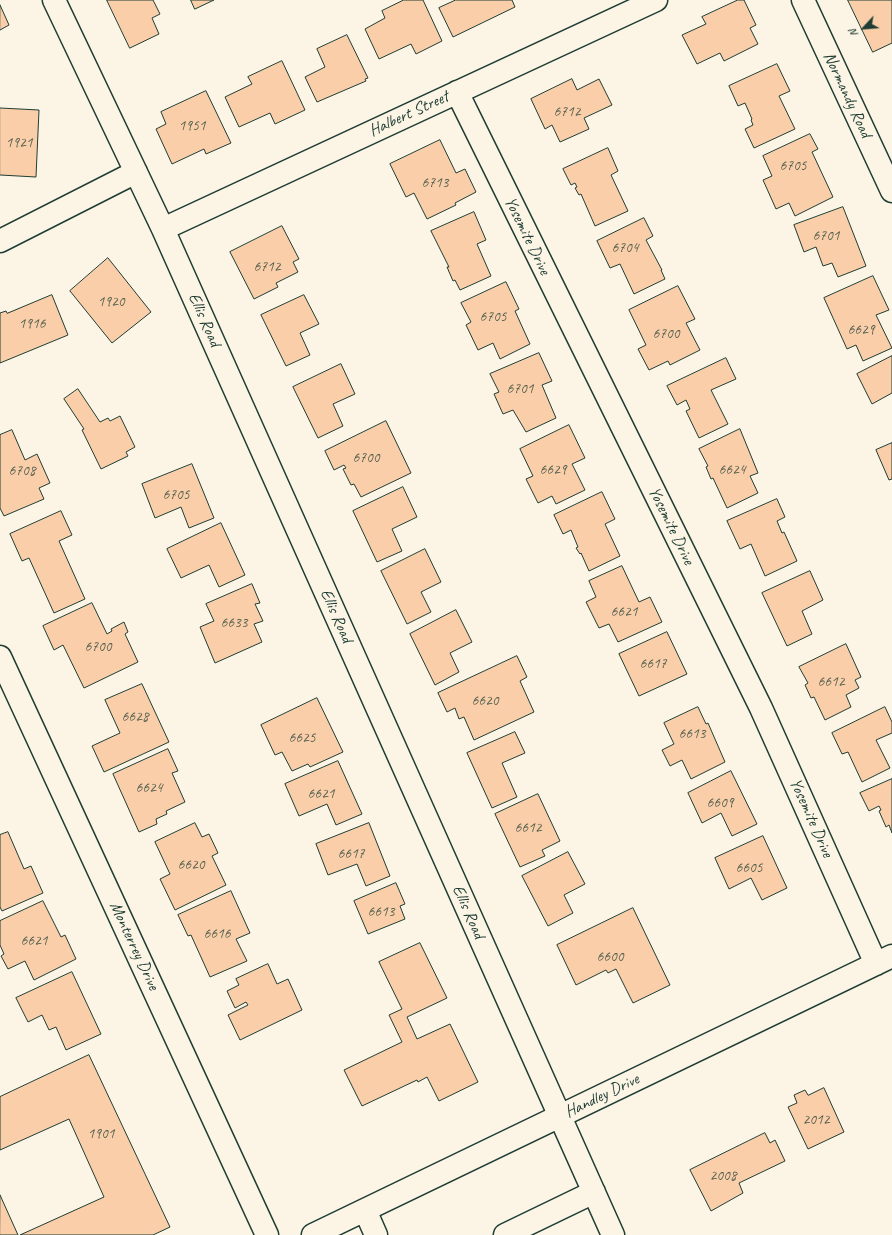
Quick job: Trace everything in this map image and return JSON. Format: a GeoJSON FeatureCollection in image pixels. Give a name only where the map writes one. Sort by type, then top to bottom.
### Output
{"type":"FeatureCollection","features":[{"type":"Feature","properties":{"kind":"street","name":"Ellis Road"},"geometry":{"type":"LineString","coordinates":[[54,0],[163,229],[613,1235]]}},
{"type":"Feature","properties":{"kind":"street","name":"Halbert Street"},"geometry":{"type":"LineString","coordinates":[[163,229],[656,0]]}},
{"type":"Feature","properties":{"kind":"street","name":"Normandy Road"},"geometry":{"type":"LineString","coordinates":[[803,0],[892,191]]}},
{"type":"Feature","properties":{"kind":"street","name":"Yosemite Drive"},"geometry":{"type":"LineString","coordinates":[[456,92],[884,960]]}},
{"type":"Feature","properties":{"kind":"street"},"geometry":{"type":"LineString","coordinates":[[0,241],[136,172]]}},
{"type":"Feature","properties":{"kind":"street","name":"Monterrey Drive"},"geometry":{"type":"LineString","coordinates":[[0,657],[267,1235]]}},
{"type":"Feature","properties":{"kind":"street","name":"Handley Drive"},"geometry":{"type":"LineString","coordinates":[[318,1234],[884,960]]}},
{"type":"Feature","properties":{"kind":"street"},"geometry":{"type":"LineString","coordinates":[[505,1235],[594,1192]]}},
{"type":"Feature","properties":{"kind":"street"},"geometry":{"type":"LineString","coordinates":[[365,1210],[376,1235]]}},
{"type":"Feature","properties":{"kind":"building"},"geometry":{"type":"Polygon","coordinates":[[[107,0],[153,0],[160,14],[152,18],[159,34],[130,48],[107,0]]]}},
{"type":"Feature","properties":{"kind":"building"},"geometry":{"type":"Polygon","coordinates":[[[191,0],[214,0],[195,9],[191,0]]]}},
{"type":"Feature","properties":{"kind":"building"},"geometry":{"type":"Polygon","coordinates":[[[404,0],[423,0],[442,41],[416,54],[411,44],[379,59],[365,29],[385,18],[382,11],[404,0]]]}},
{"type":"Feature","properties":{"kind":"building"},"geometry":{"type":"Polygon","coordinates":[[[456,0],[512,0],[515,7],[453,37],[439,8],[456,0]]]}},
{"type":"Feature","properties":{"kind":"building"},"geometry":{"type":"Polygon","coordinates":[[[738,0],[744,0],[756,25],[750,28],[758,44],[724,61],[720,53],[697,64],[682,35],[706,24],[702,17],[738,0]]]}},
{"type":"Feature","properties":{"kind":"building"},"geometry":{"type":"Polygon","coordinates":[[[848,0],[892,0],[892,43],[873,52],[848,0]]]}},
{"type":"Feature","properties":{"kind":"building"},"geometry":{"type":"Polygon","coordinates":[[[0,5],[9,25],[0,30],[0,5]]]}},
{"type":"Feature","properties":{"kind":"building"},"geometry":{"type":"Polygon","coordinates":[[[347,35],[368,78],[365,79],[366,81],[317,102],[305,77],[325,67],[317,49],[347,35]]]}},
{"type":"Feature","properties":{"kind":"building"},"geometry":{"type":"Polygon","coordinates":[[[282,61],[305,110],[275,124],[270,113],[239,127],[225,97],[252,84],[248,77],[282,61]]]}},
{"type":"Feature","properties":{"kind":"building"},"geometry":{"type":"Polygon","coordinates":[[[777,64],[790,91],[779,96],[795,129],[754,148],[745,129],[753,125],[752,119],[745,103],[738,106],[729,86],[777,64]]]}},
{"type":"Feature","properties":{"kind":"building"},"geometry":{"type":"Polygon","coordinates":[[[572,79],[577,90],[599,79],[612,105],[584,118],[589,129],[560,142],[552,125],[545,129],[531,99],[572,79]]]}},
{"type":"Feature","properties":{"kind":"building"},"geometry":{"type":"Polygon","coordinates":[[[206,91],[231,143],[206,154],[204,149],[172,164],[156,129],[166,124],[161,112],[206,91]]]}},
{"type":"Feature","properties":{"kind":"building"},"geometry":{"type":"Polygon","coordinates":[[[0,108],[39,110],[36,177],[0,175],[0,108]]]}},
{"type":"Feature","properties":{"kind":"building"},"geometry":{"type":"Polygon","coordinates":[[[810,134],[818,149],[812,152],[833,197],[795,216],[789,203],[776,209],[763,180],[772,176],[763,156],[810,134]]]}},
{"type":"Feature","properties":{"kind":"building"},"geometry":{"type":"Polygon","coordinates":[[[440,140],[456,173],[465,169],[476,192],[455,203],[456,205],[427,219],[414,193],[406,197],[390,164],[440,140]]]}},
{"type":"Feature","properties":{"kind":"building"},"geometry":{"type":"Polygon","coordinates":[[[608,148],[618,171],[611,175],[628,211],[595,226],[581,194],[579,195],[575,188],[577,187],[575,183],[571,185],[563,169],[608,148]]]}},
{"type":"Feature","properties":{"kind":"building"},"geometry":{"type":"Polygon","coordinates":[[[843,207],[866,266],[838,277],[832,263],[823,266],[816,247],[804,252],[794,225],[843,207]]]}},
{"type":"Feature","properties":{"kind":"building"},"geometry":{"type":"Polygon","coordinates":[[[474,212],[486,240],[477,244],[491,276],[460,290],[455,280],[453,281],[447,267],[449,267],[431,231],[474,212]]]}},
{"type":"Feature","properties":{"kind":"building"},"geometry":{"type":"Polygon","coordinates":[[[644,218],[653,236],[646,240],[662,270],[665,279],[634,294],[620,264],[610,268],[597,241],[644,218]]]}},
{"type":"Feature","properties":{"kind":"building"},"geometry":{"type":"Polygon","coordinates":[[[282,226],[299,259],[293,262],[298,272],[276,283],[278,287],[254,299],[230,252],[282,226]]]}},
{"type":"Feature","properties":{"kind":"building"},"geometry":{"type":"Polygon","coordinates":[[[108,258],[151,312],[112,343],[70,291],[108,258]]]}},
{"type":"Feature","properties":{"kind":"building"},"geometry":{"type":"Polygon","coordinates":[[[873,276],[889,310],[876,315],[892,348],[863,361],[856,345],[847,349],[824,298],[873,276]]]}},
{"type":"Feature","properties":{"kind":"building"},"geometry":{"type":"Polygon","coordinates":[[[506,282],[519,309],[515,311],[530,344],[500,359],[493,343],[478,350],[466,325],[471,322],[461,303],[506,282]]]}},
{"type":"Feature","properties":{"kind":"building"},"geometry":{"type":"Polygon","coordinates":[[[678,286],[695,319],[686,323],[700,350],[670,365],[668,361],[649,370],[638,349],[646,345],[629,310],[678,286]]]}},
{"type":"Feature","properties":{"kind":"building"},"geometry":{"type":"Polygon","coordinates":[[[52,295],[68,335],[0,363],[0,313],[6,311],[7,313],[52,295]]]}},
{"type":"Feature","properties":{"kind":"building"},"geometry":{"type":"Polygon","coordinates":[[[304,295],[319,324],[300,333],[310,355],[286,366],[261,315],[304,295]]]}},
{"type":"Feature","properties":{"kind":"building"},"geometry":{"type":"Polygon","coordinates":[[[539,353],[552,381],[542,385],[556,418],[526,432],[513,410],[503,414],[494,394],[499,392],[490,374],[539,353]]]}},
{"type":"Feature","properties":{"kind":"building"},"geometry":{"type":"Polygon","coordinates":[[[892,356],[892,393],[872,404],[857,374],[892,356]]]}},
{"type":"Feature","properties":{"kind":"building"},"geometry":{"type":"Polygon","coordinates":[[[726,358],[736,379],[711,390],[728,424],[699,438],[686,411],[690,409],[686,400],[677,405],[667,386],[726,358]]]}},
{"type":"Feature","properties":{"kind":"building"},"geometry":{"type":"Polygon","coordinates":[[[341,364],[355,394],[333,404],[343,426],[318,438],[293,387],[341,364]]]}},
{"type":"Feature","properties":{"kind":"building"},"geometry":{"type":"Polygon","coordinates":[[[78,389],[100,422],[108,418],[110,421],[120,416],[135,447],[126,452],[128,456],[101,469],[82,430],[84,429],[64,399],[78,389]]]}},
{"type":"Feature","properties":{"kind":"building"},"geometry":{"type":"Polygon","coordinates":[[[386,421],[411,473],[361,497],[354,484],[351,485],[343,469],[346,468],[344,465],[334,470],[325,451],[386,421]]]}},
{"type":"Feature","properties":{"kind":"building"},"geometry":{"type":"Polygon","coordinates":[[[569,425],[585,458],[572,464],[585,490],[556,504],[552,496],[538,503],[526,479],[533,476],[520,449],[569,425]]]}},
{"type":"Feature","properties":{"kind":"building"},"geometry":{"type":"Polygon","coordinates":[[[740,429],[758,473],[750,476],[758,493],[727,508],[713,478],[711,479],[706,467],[708,466],[699,449],[740,429]]]}},
{"type":"Feature","properties":{"kind":"building"},"geometry":{"type":"Polygon","coordinates":[[[12,430],[25,460],[37,454],[50,483],[39,488],[44,499],[4,516],[0,508],[0,435],[12,430]]]}},
{"type":"Feature","properties":{"kind":"building"},"geometry":{"type":"Polygon","coordinates":[[[892,443],[892,479],[889,480],[876,450],[892,443]]]}},
{"type":"Feature","properties":{"kind":"building"},"geometry":{"type":"Polygon","coordinates":[[[192,464],[214,518],[189,528],[181,507],[155,518],[142,484],[192,464]]]}},
{"type":"Feature","properties":{"kind":"building"},"geometry":{"type":"Polygon","coordinates":[[[403,487],[417,517],[392,529],[402,551],[377,562],[353,511],[403,487]]]}},
{"type":"Feature","properties":{"kind":"building"},"geometry":{"type":"Polygon","coordinates":[[[602,492],[615,519],[605,524],[620,556],[589,571],[581,553],[580,554],[576,548],[578,547],[571,530],[563,534],[554,515],[602,492]]]}},
{"type":"Feature","properties":{"kind":"building"},"geometry":{"type":"Polygon","coordinates":[[[777,499],[785,517],[777,521],[782,533],[784,532],[797,561],[765,576],[751,544],[740,549],[727,521],[777,499]]]}},
{"type":"Feature","properties":{"kind":"building"},"geometry":{"type":"Polygon","coordinates":[[[61,511],[72,535],[59,541],[85,599],[54,613],[29,558],[22,561],[10,534],[61,511]]]}},
{"type":"Feature","properties":{"kind":"building"},"geometry":{"type":"Polygon","coordinates":[[[221,523],[245,575],[219,587],[209,565],[181,578],[167,549],[221,523]]]}},
{"type":"Feature","properties":{"kind":"building"},"geometry":{"type":"Polygon","coordinates":[[[425,549],[441,582],[421,592],[431,612],[407,624],[381,571],[425,549]]]}},
{"type":"Feature","properties":{"kind":"building"},"geometry":{"type":"Polygon","coordinates":[[[622,566],[639,602],[650,597],[662,622],[618,642],[609,624],[599,628],[586,602],[596,597],[589,581],[622,566]]]}},
{"type":"Feature","properties":{"kind":"building"},"geometry":{"type":"Polygon","coordinates":[[[810,571],[823,600],[802,611],[812,634],[787,646],[762,593],[810,571]]]}},
{"type":"Feature","properties":{"kind":"building"},"geometry":{"type":"Polygon","coordinates":[[[252,584],[260,603],[255,604],[263,621],[254,624],[262,642],[215,663],[200,627],[214,621],[206,604],[252,584]]]}},
{"type":"Feature","properties":{"kind":"building"},"geometry":{"type":"Polygon","coordinates":[[[92,603],[107,634],[112,631],[111,629],[124,622],[128,632],[125,634],[138,662],[84,688],[63,645],[54,650],[43,626],[92,603]]]}},
{"type":"Feature","properties":{"kind":"building"},"geometry":{"type":"Polygon","coordinates":[[[456,610],[472,642],[450,653],[459,672],[435,685],[410,634],[456,610]]]}},
{"type":"Feature","properties":{"kind":"building"},"geometry":{"type":"Polygon","coordinates":[[[667,632],[687,674],[639,696],[619,654],[667,632]]]}},
{"type":"Feature","properties":{"kind":"building"},"geometry":{"type":"Polygon","coordinates":[[[846,644],[861,677],[855,680],[859,688],[846,695],[851,707],[825,720],[814,697],[811,698],[805,685],[808,683],[799,667],[846,644]]]}},
{"type":"Feature","properties":{"kind":"building"},"geometry":{"type":"Polygon","coordinates":[[[517,656],[527,677],[520,681],[534,712],[474,740],[464,717],[459,719],[455,708],[447,712],[438,693],[517,656]]]}},
{"type":"Feature","properties":{"kind":"building"},"geometry":{"type":"Polygon","coordinates":[[[142,684],[169,742],[104,772],[92,746],[120,733],[105,700],[142,684]]]}},
{"type":"Feature","properties":{"kind":"building"},"geometry":{"type":"Polygon","coordinates":[[[317,698],[343,752],[310,767],[308,764],[292,771],[282,752],[275,755],[261,725],[317,698]]]}},
{"type":"Feature","properties":{"kind":"building"},"geometry":{"type":"Polygon","coordinates":[[[698,707],[706,724],[708,723],[725,762],[691,779],[682,760],[670,766],[662,750],[674,744],[664,723],[698,707]]]}},
{"type":"Feature","properties":{"kind":"building"},"geometry":{"type":"Polygon","coordinates":[[[885,707],[892,722],[892,733],[876,740],[890,768],[862,782],[848,752],[842,754],[832,733],[885,707]]]}},
{"type":"Feature","properties":{"kind":"building"},"geometry":{"type":"Polygon","coordinates":[[[515,732],[525,753],[502,763],[517,797],[492,808],[467,753],[515,732]]]}},
{"type":"Feature","properties":{"kind":"building"},"geometry":{"type":"Polygon","coordinates":[[[168,749],[178,771],[172,773],[185,802],[166,811],[167,814],[156,819],[157,824],[139,832],[113,774],[168,749]]]}},
{"type":"Feature","properties":{"kind":"building"},"geometry":{"type":"Polygon","coordinates":[[[338,761],[362,814],[336,825],[327,804],[299,816],[285,784],[338,761]]]}},
{"type":"Feature","properties":{"kind":"building"},"geometry":{"type":"Polygon","coordinates":[[[731,771],[757,824],[732,836],[721,813],[702,823],[688,793],[731,771]]]}},
{"type":"Feature","properties":{"kind":"building"},"geometry":{"type":"Polygon","coordinates":[[[892,779],[892,833],[889,825],[886,827],[879,811],[881,810],[879,806],[869,811],[860,793],[892,779]]]}},
{"type":"Feature","properties":{"kind":"building"},"geometry":{"type":"Polygon","coordinates":[[[538,794],[560,841],[542,850],[545,856],[520,867],[495,814],[538,794]]]}},
{"type":"Feature","properties":{"kind":"building"},"geometry":{"type":"Polygon","coordinates":[[[195,823],[202,837],[209,834],[218,853],[212,856],[226,885],[175,910],[160,879],[170,874],[155,842],[195,823]]]}},
{"type":"Feature","properties":{"kind":"building"},"geometry":{"type":"Polygon","coordinates":[[[369,823],[390,876],[366,886],[357,864],[328,875],[316,844],[369,823]]]}},
{"type":"Feature","properties":{"kind":"building"},"geometry":{"type":"Polygon","coordinates":[[[8,832],[24,869],[31,866],[43,893],[2,911],[0,907],[0,835],[8,832]]]}},
{"type":"Feature","properties":{"kind":"building"},"geometry":{"type":"Polygon","coordinates":[[[763,836],[787,888],[762,900],[751,878],[729,889],[715,858],[763,836]]]}},
{"type":"Feature","properties":{"kind":"building"},"geometry":{"type":"Polygon","coordinates":[[[568,852],[585,884],[564,895],[573,913],[548,926],[522,876],[568,852]]]}},
{"type":"Feature","properties":{"kind":"building"},"geometry":{"type":"Polygon","coordinates":[[[396,883],[405,904],[400,906],[405,919],[368,934],[354,901],[396,883]]]}},
{"type":"Feature","properties":{"kind":"building"},"geometry":{"type":"Polygon","coordinates":[[[231,891],[250,933],[236,939],[247,961],[210,977],[191,935],[188,936],[178,915],[231,891]]]}},
{"type":"Feature","properties":{"kind":"building"},"geometry":{"type":"Polygon","coordinates":[[[43,901],[61,937],[65,935],[76,959],[34,980],[25,961],[8,969],[1,956],[4,954],[0,945],[0,921],[43,901]]]}},
{"type":"Feature","properties":{"kind":"building"},"geometry":{"type":"Polygon","coordinates":[[[633,908],[670,985],[633,1003],[616,969],[608,973],[606,970],[576,985],[557,945],[633,908]]]}},
{"type":"Feature","properties":{"kind":"building"},"geometry":{"type":"Polygon","coordinates":[[[420,943],[447,998],[407,1017],[417,1039],[450,1024],[478,1082],[439,1101],[427,1077],[418,1082],[417,1080],[362,1106],[344,1070],[402,1042],[389,1015],[402,1009],[379,962],[420,943]]]}},
{"type":"Feature","properties":{"kind":"building"},"geometry":{"type":"Polygon","coordinates":[[[268,964],[277,984],[288,979],[302,1010],[240,1040],[228,1015],[248,1005],[246,1002],[235,1008],[227,991],[239,985],[236,979],[268,964]]]}},
{"type":"Feature","properties":{"kind":"building"},"geometry":{"type":"Polygon","coordinates":[[[72,972],[101,1034],[66,1050],[56,1027],[49,1030],[42,1015],[28,1022],[16,998],[72,972]]]}},
{"type":"Feature","properties":{"kind":"building"},"geometry":{"type":"Polygon","coordinates":[[[89,1055],[170,1227],[153,1235],[20,1235],[104,1197],[69,1119],[0,1150],[0,1097],[89,1055]]]}},
{"type":"Feature","properties":{"kind":"building"},"geometry":{"type":"Polygon","coordinates":[[[824,1088],[844,1132],[808,1149],[788,1107],[797,1103],[794,1095],[805,1090],[808,1095],[824,1088]]]}},
{"type":"Feature","properties":{"kind":"building"},"geometry":{"type":"Polygon","coordinates":[[[765,1133],[770,1143],[775,1140],[785,1161],[739,1183],[743,1193],[711,1211],[690,1170],[765,1133]]]}},
{"type":"Feature","properties":{"kind":"building"},"geometry":{"type":"Polygon","coordinates":[[[0,1195],[18,1235],[0,1235],[0,1195]]]}}]}
